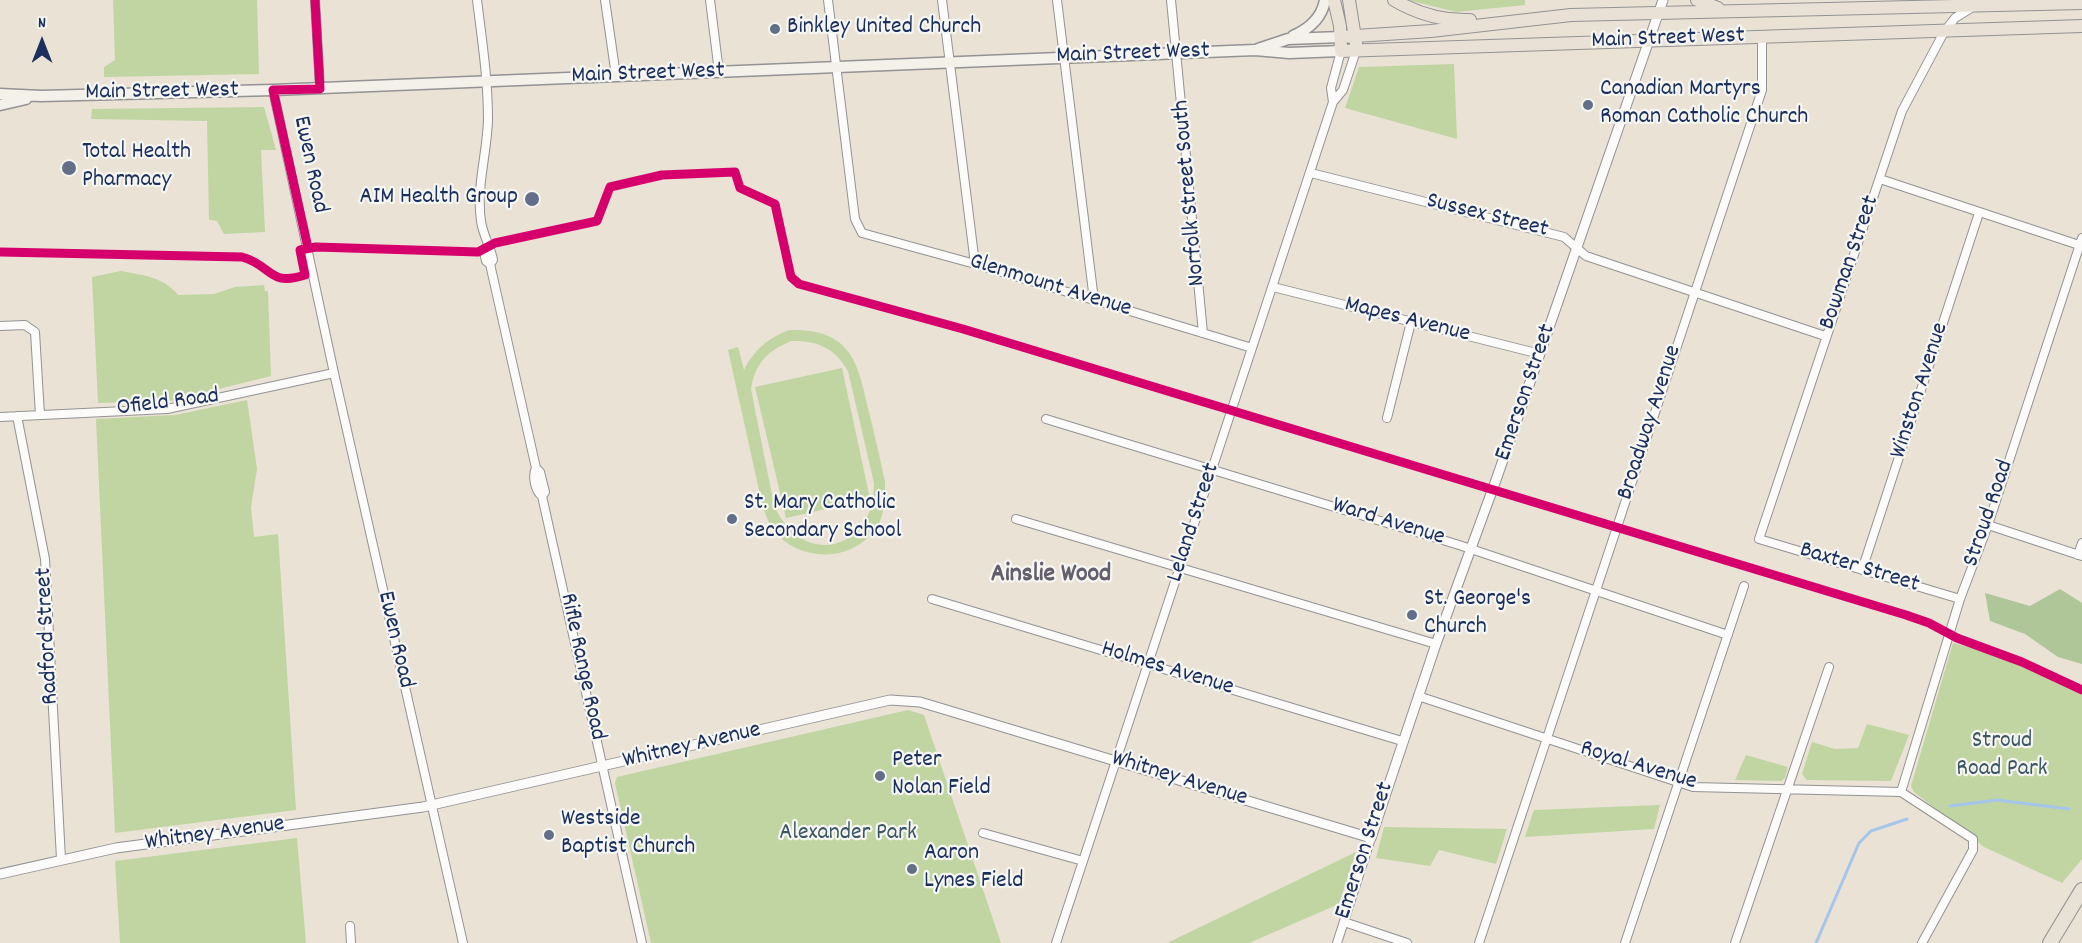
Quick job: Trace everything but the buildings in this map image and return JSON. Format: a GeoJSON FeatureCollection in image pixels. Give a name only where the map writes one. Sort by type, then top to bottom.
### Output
{"type":"FeatureCollection","features":[{"type":"Feature","properties":{"kind":"highway"},"geometry":{"type":"LineString","coordinates":[[2050,943],[2082,890]]}},
{"type":"Feature","properties":{"kind":"main road"},"geometry":{"type":"LineString","coordinates":[[1288,39],[1312,24],[1321,13],[1325,0]]}},
{"type":"Feature","properties":{"kind":"main road"},"geometry":{"type":"LineString","coordinates":[[1334,0],[1341,37],[1341,51]]}},
{"type":"Feature","properties":{"kind":"main road"},"geometry":{"type":"LineString","coordinates":[[1349,0],[1356,36],[1356,51]]}},
{"type":"Feature","properties":{"kind":"main road"},"geometry":{"type":"LineString","coordinates":[[1394,0],[1422,13],[1456,20],[1555,16]]}},
{"type":"Feature","properties":{"kind":"main road"},"geometry":{"type":"LineString","coordinates":[[1697,0],[1727,11]]}},
{"type":"Feature","properties":{"kind":"main road","name":"Main Street West"},"geometry":{"type":"LineString","coordinates":[[1255,50],[1288,39],[1431,32],[1555,16],[2082,3]]}},
{"type":"Feature","properties":{"kind":"main road","name":"Main Street West"},"geometry":{"type":"LineString","coordinates":[[0,94],[41,96],[273,90],[1255,50],[1289,53],[2082,26]]}},
{"type":"Feature","properties":{"kind":"main road","name":"Main Street West"},"geometry":{"type":"LineString","coordinates":[[0,105],[41,96]]}},
{"type":"Feature","properties":{"kind":"street"},"geometry":{"type":"LineString","coordinates":[[315,0],[320,88]]}},
{"type":"Feature","properties":{"kind":"street","name":"Rifle Range Road"},"geometry":{"type":"LineString","coordinates":[[477,0],[487,82],[488,122],[480,199],[481,221],[487,246],[491,250],[493,260],[490,264],[536,468],[540,472],[545,492],[542,496],[642,943]]}},
{"type":"Feature","properties":{"kind":"street"},"geometry":{"type":"LineString","coordinates":[[605,0],[615,76]]}},
{"type":"Feature","properties":{"kind":"street"},"geometry":{"type":"LineString","coordinates":[[710,0],[719,72]]}},
{"type":"Feature","properties":{"kind":"street"},"geometry":{"type":"LineString","coordinates":[[828,0],[836,67]]}},
{"type":"Feature","properties":{"kind":"street"},"geometry":{"type":"LineString","coordinates":[[942,0],[975,264]]}},
{"type":"Feature","properties":{"kind":"street"},"geometry":{"type":"LineString","coordinates":[[1056,0],[1094,300]]}},
{"type":"Feature","properties":{"kind":"street","name":"Norfolk Street South"},"geometry":{"type":"LineString","coordinates":[[1171,0],[1203,333]]}},
{"type":"Feature","properties":{"kind":"street","name":"Emerson Street"},"geometry":{"type":"LineString","coordinates":[[1337,943],[1402,741],[1663,0]]}},
{"type":"Feature","properties":{"kind":"street","name":"Bowman Street"},"geometry":{"type":"LineString","coordinates":[[1759,539],[1902,111],[1944,32],[1955,18],[1975,5]]}},
{"type":"Feature","properties":{"kind":"street","name":"Broadway Avenue"},"geometry":{"type":"LineString","coordinates":[[1479,943],[1762,90],[1762,37]]}},
{"type":"Feature","properties":{"kind":"street","name":"Leland Street"},"geometry":{"type":"LineString","coordinates":[[1334,102],[1332,88],[1341,51]]}},
{"type":"Feature","properties":{"kind":"street","name":"Leland Street"},"geometry":{"type":"LineString","coordinates":[[1056,943],[1334,102],[1343,90],[1356,51]]}},
{"type":"Feature","properties":{"kind":"street","name":"Glenmount Avenue"},"geometry":{"type":"LineString","coordinates":[[836,67],[855,219],[862,233],[975,264],[1252,348]]}},
{"type":"Feature","properties":{"kind":"street","name":"Ewen Road"},"geometry":{"type":"LineString","coordinates":[[273,90],[334,373],[463,943]]}},
{"type":"Feature","properties":{"kind":"street","name":"Sussex Street"},"geometry":{"type":"LineString","coordinates":[[1311,173],[1564,237],[1586,256],[1825,336]]}},
{"type":"Feature","properties":{"kind":"street"},"geometry":{"type":"LineString","coordinates":[[1880,178],[1979,213],[2080,241]]}},
{"type":"Feature","properties":{"kind":"street","name":"Winston Avenue"},"geometry":{"type":"LineString","coordinates":[[1862,570],[1979,213]]}},
{"type":"Feature","properties":{"kind":"street","name":"Stroud Road"},"geometry":{"type":"LineString","coordinates":[[1901,792],[1960,599],[1988,525],[2080,241]]}},
{"type":"Feature","properties":{"kind":"street","name":"Mapes Avenue"},"geometry":{"type":"LineString","coordinates":[[1274,287],[1540,354]]}},
{"type":"Feature","properties":{"kind":"street"},"geometry":{"type":"LineString","coordinates":[[1387,418],[1411,322]]}},
{"type":"Feature","properties":{"kind":"street"},"geometry":{"type":"LineString","coordinates":[[0,326],[25,325],[35,332],[40,415]]}},
{"type":"Feature","properties":{"kind":"street","name":"Ofield Road"},"geometry":{"type":"LineString","coordinates":[[0,417],[167,409],[334,373]]}},
{"type":"Feature","properties":{"kind":"street","name":"Radford Street"},"geometry":{"type":"LineString","coordinates":[[17,416],[45,559],[61,859]]}},
{"type":"Feature","properties":{"kind":"street","name":"Ward Avenue"},"geometry":{"type":"LineString","coordinates":[[1046,419],[1470,549],[1728,635]]}},
{"type":"Feature","properties":{"kind":"street"},"geometry":{"type":"LineString","coordinates":[[1016,519],[1436,644]]}},
{"type":"Feature","properties":{"kind":"street"},"geometry":{"type":"LineString","coordinates":[[1988,525],[2080,556],[2082,543]]}},
{"type":"Feature","properties":{"kind":"street","name":"Baxter Street"},"geometry":{"type":"LineString","coordinates":[[1759,539],[1960,599]]}},
{"type":"Feature","properties":{"kind":"street"},"geometry":{"type":"LineString","coordinates":[[1625,943],[1744,586]]}},
{"type":"Feature","properties":{"kind":"street","name":"Holmes Avenue"},"geometry":{"type":"LineString","coordinates":[[932,599],[1402,741]]}},
{"type":"Feature","properties":{"kind":"street"},"geometry":{"type":"LineString","coordinates":[[1735,943],[1829,668]]}},
{"type":"Feature","properties":{"kind":"street","name":"Royal Avenue"},"geometry":{"type":"LineString","coordinates":[[1418,696],[1693,787],[1901,792]]}},
{"type":"Feature","properties":{"kind":"street","name":"Whitney Avenue"},"geometry":{"type":"LineString","coordinates":[[0,874],[116,848],[432,805],[890,700],[908,700],[1371,838]]}},
{"type":"Feature","properties":{"kind":"street"},"geometry":{"type":"LineString","coordinates":[[1901,792],[1973,839],[1973,850],[1922,943]]}},
{"type":"Feature","properties":{"kind":"street"},"geometry":{"type":"LineString","coordinates":[[983,833],[1083,861]]}},
{"type":"Feature","properties":{"kind":"street"},"geometry":{"type":"LineString","coordinates":[[1344,922],[1407,943]]}},
{"type":"Feature","properties":{"kind":"street"},"geometry":{"type":"LineString","coordinates":[[350,926],[351,943]]}},
{"type":"Feature","properties":{"kind":"green space"},"geometry":{"type":"Polygon","coordinates":[[[113,0],[257,0],[259,74],[104,77],[104,67],[115,60],[113,0]]]}},
{"type":"Feature","properties":{"kind":"green space"},"geometry":{"type":"Polygon","coordinates":[[[1408,0],[1525,0],[1525,5],[1456,12],[1408,0]]]}},
{"type":"Feature","properties":{"kind":"green space"},"geometry":{"type":"Polygon","coordinates":[[[1454,64],[1457,139],[1345,108],[1359,67],[1454,64]]]}},
{"type":"Feature","properties":{"kind":"green space"},"geometry":{"type":"Polygon","coordinates":[[[264,107],[276,150],[261,150],[265,232],[224,234],[217,221],[209,220],[207,121],[91,119],[92,109],[264,107]]]}},
{"type":"Feature","properties":{"kind":"green space"},"geometry":{"type":"Polygon","coordinates":[[[121,271],[159,281],[178,295],[214,294],[235,287],[264,285],[265,291],[268,291],[271,376],[170,401],[98,403],[92,277],[121,271]]]}},
{"type":"Feature","properties":{"kind":"green space"},"geometry":{"type":"Polygon","coordinates":[[[789,330],[809,331],[837,341],[854,361],[864,390],[885,482],[884,505],[880,522],[867,539],[840,552],[811,553],[797,549],[773,530],[763,508],[728,350],[738,347],[744,370],[757,350],[789,330]],[[791,341],[769,354],[759,365],[751,389],[774,505],[786,525],[801,538],[818,544],[834,544],[850,537],[863,525],[871,506],[874,483],[848,371],[831,351],[817,344],[791,341]]]}},
{"type":"Feature","properties":{"kind":"green space"},"geometry":{"type":"Polygon","coordinates":[[[842,368],[870,499],[786,518],[755,387],[842,368]]]}},
{"type":"Feature","properties":{"kind":"green space"},"geometry":{"type":"Polygon","coordinates":[[[247,400],[257,469],[251,507],[254,537],[278,534],[296,810],[115,833],[96,419],[175,415],[247,400]]]}},
{"type":"Feature","properties":{"kind":"green space"},"geometry":{"type":"Polygon","coordinates":[[[2060,589],[2082,603],[2082,664],[2058,657],[2025,634],[1990,621],[1985,593],[2030,606],[2060,589]]]}},
{"type":"Feature","properties":{"kind":"green space","name":"Stroud Road Park"},"geometry":{"type":"Polygon","coordinates":[[[1953,643],[2025,662],[2082,690],[2082,859],[2062,883],[1984,847],[1914,792],[1911,786],[1953,643]]]}},
{"type":"Feature","properties":{"kind":"green space","name":"Alexander Park"},"geometry":{"type":"Polygon","coordinates":[[[908,710],[924,715],[1001,943],[651,943],[615,783],[617,777],[908,710]]]}},
{"type":"Feature","properties":{"kind":"green space"},"geometry":{"type":"Polygon","coordinates":[[[1867,724],[1909,735],[1891,781],[1807,780],[1802,774],[1812,742],[1835,749],[1858,748],[1867,724]]]}},
{"type":"Feature","properties":{"kind":"green space"},"geometry":{"type":"Polygon","coordinates":[[[1746,755],[1788,767],[1785,778],[1781,781],[1735,780],[1746,755]]]}},
{"type":"Feature","properties":{"kind":"green space"},"geometry":{"type":"Polygon","coordinates":[[[1660,805],[1654,829],[1525,837],[1534,810],[1660,805]]]}},
{"type":"Feature","properties":{"kind":"green space"},"geometry":{"type":"Polygon","coordinates":[[[1384,827],[1507,829],[1496,864],[1439,850],[1430,866],[1376,858],[1384,827]]]}},
{"type":"Feature","properties":{"kind":"green space"},"geometry":{"type":"Polygon","coordinates":[[[297,838],[306,943],[120,943],[115,861],[297,838]]]}},
{"type":"Feature","properties":{"kind":"green space"},"geometry":{"type":"Polygon","coordinates":[[[1356,852],[1339,904],[1249,943],[1167,943],[1356,852]]]}},
{"type":"Feature","properties":{"kind":"waterway"},"geometry":{"type":"LineString","coordinates":[[1950,806],[1997,800],[2069,809]]}},
{"type":"Feature","properties":{"kind":"waterway"},"geometry":{"type":"LineString","coordinates":[[1816,943],[1859,843],[1871,831],[1907,819]]}},
{"type":"Feature","properties":{"kind":"cycle path"},"geometry":{"type":"LineString","coordinates":[[308,248],[273,90],[320,89],[315,0]]}},
{"type":"Feature","properties":{"kind":"cycle path"},"geometry":{"type":"LineString","coordinates":[[0,252],[242,257],[277,277],[293,278],[305,275],[300,250],[316,247],[478,252],[495,243],[597,221],[610,187],[662,175],[735,172],[740,188],[775,204],[791,277],[799,284],[963,329],[1906,615],[1929,623],[1957,638],[2022,662],[2082,690]]}},
{"type":"Feature","properties":{"kind":"place","name":"Binkley United Church"},"geometry":{"type":"Point","coordinates":[775,29]}},
{"type":"Feature","properties":{"kind":"place","name":"Canadian Martyrs Roman Catholic Church"},"geometry":{"type":"Point","coordinates":[1588,105]}},
{"type":"Feature","properties":{"kind":"place","name":"Total Health Pharmacy"},"geometry":{"type":"Point","coordinates":[69,168]}},
{"type":"Feature","properties":{"kind":"place","name":"AIM Health Group"},"geometry":{"type":"Point","coordinates":[532,199]}},
{"type":"Feature","properties":{"kind":"place","name":"St. Mary Catholic Secondary School"},"geometry":{"type":"Point","coordinates":[732,519]}},
{"type":"Feature","properties":{"kind":"place","name":"St. George's Church"},"geometry":{"type":"Point","coordinates":[1412,615]}},
{"type":"Feature","properties":{"kind":"place","name":"Peter Nolan Field"},"geometry":{"type":"Point","coordinates":[880,776]}},
{"type":"Feature","properties":{"kind":"place","name":"Westside Baptist Church"},"geometry":{"type":"Point","coordinates":[549,835]}},
{"type":"Feature","properties":{"kind":"place","name":"Aaron Lynes Field"},"geometry":{"type":"Point","coordinates":[912,869]}},
{"type":"Feature","properties":{"kind":"district","name":"Ainslie Wood"},"geometry":{"type":"Point","coordinates":[1051,576]}}]}
